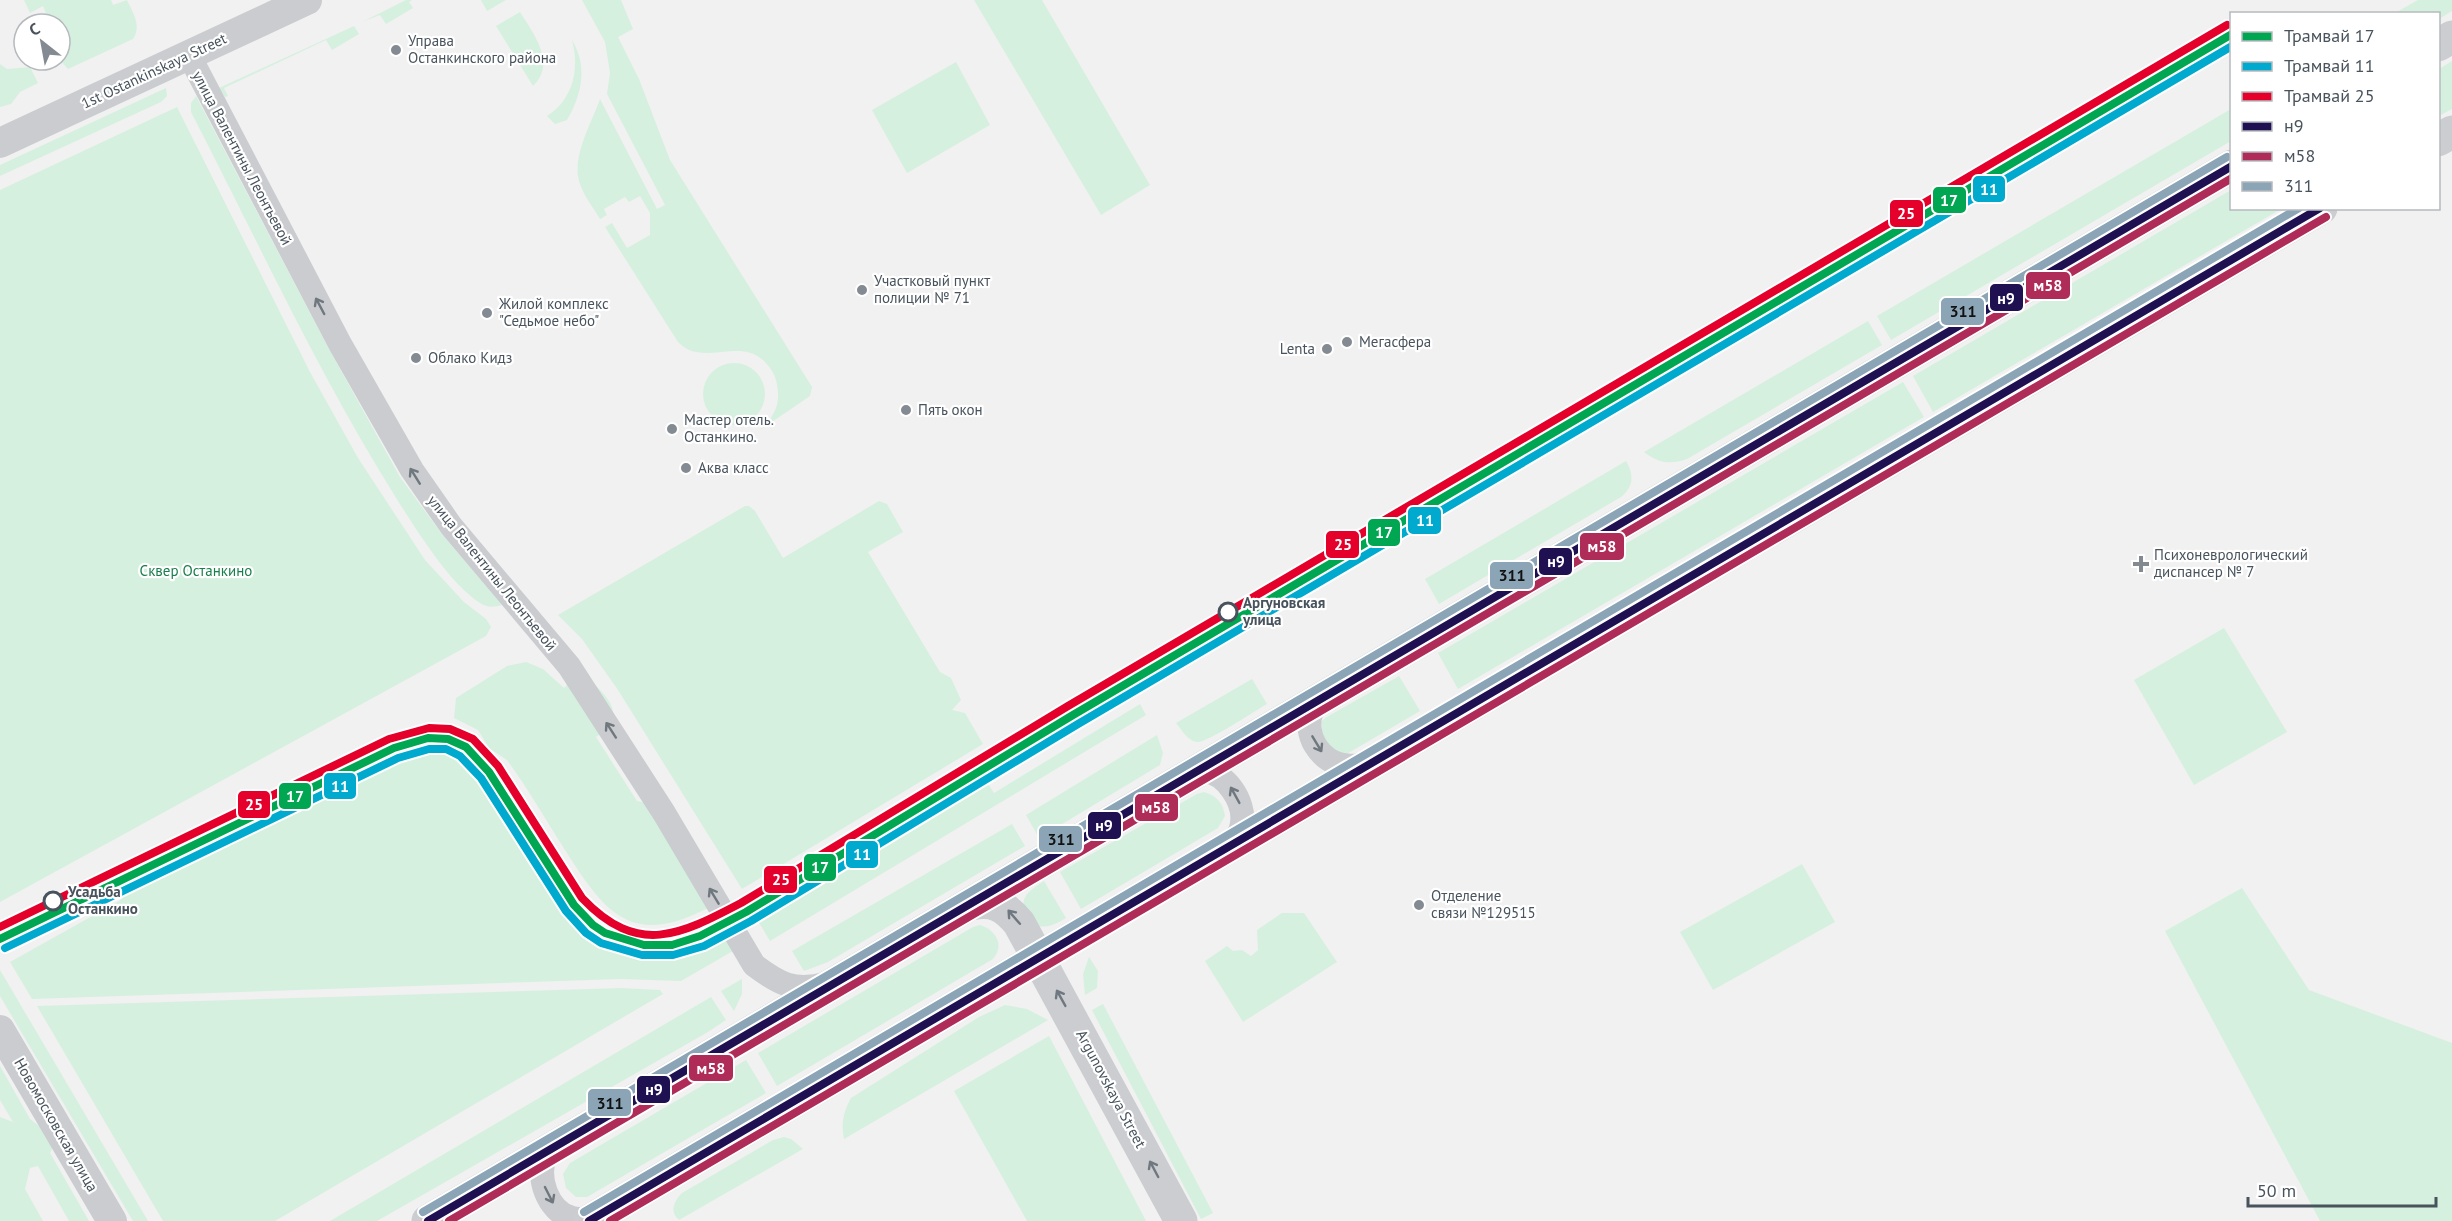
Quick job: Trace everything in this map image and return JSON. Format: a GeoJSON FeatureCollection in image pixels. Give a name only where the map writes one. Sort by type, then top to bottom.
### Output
{"type":"FeatureCollection","features":[{"type":"Feature","properties":{"kind":"main road"},"geometry":{"type":"LineString","coordinates":[[429,1221],[2230,167]]}},
{"type":"Feature","properties":{"kind":"main road"},"geometry":{"type":"LineString","coordinates":[[594,1218],[2318,210]]}},
{"type":"Feature","properties":{"kind":"main road","name":"Argunovskaya Street"},"geometry":{"type":"LineString","coordinates":[[971,904],[996,903],[1009,910],[1019,922],[1181,1221]]}},
{"type":"Feature","properties":{"kind":"street","name":"1st Ostankinskaya Street"},"geometry":{"type":"LineString","coordinates":[[0,143],[307,0]]}},
{"type":"Feature","properties":{"kind":"street","name":"улица Валентины Леонтьевой"},"geometry":{"type":"LineString","coordinates":[[189,55],[339,344],[412,470],[451,526],[557,651],[580,682],[664,813],[754,964],[771,977],[791,987],[813,987],[840,980]]}},
{"type":"Feature","properties":{"kind":"street"},"geometry":{"type":"LineString","coordinates":[[1327,695],[1315,704],[1309,714],[1310,730],[1316,744],[1327,759],[1341,765],[1369,765]]}},
{"type":"Feature","properties":{"kind":"street"},"geometry":{"type":"LineString","coordinates":[[1181,779],[1202,771],[1214,774],[1227,782],[1236,794],[1241,808],[1242,823],[1237,837],[1227,847]]}},
{"type":"Feature","properties":{"kind":"street","name":"Новомосковская улица"},"geometry":{"type":"LineString","coordinates":[[0,1030],[112,1221]]}},
{"type":"Feature","properties":{"kind":"street"},"geometry":{"type":"LineString","coordinates":[[559,1144],[547,1154],[542,1169],[543,1183],[549,1199],[558,1210],[570,1218],[594,1218]]}},
{"type":"Feature","properties":{"kind":"street"},"geometry":{"type":"LineString","coordinates":[[429,1221],[445,1218],[456,1221]]}},
{"type":"Feature","properties":{"kind":"green space"},"geometry":{"type":"Polygon","coordinates":[[[24,0],[111,0],[113,5],[127,0],[136,20],[137,29],[133,39],[72,67],[72,12],[46,12],[43,6],[30,12],[24,0]]]}},
{"type":"Feature","properties":{"kind":"green space"},"geometry":{"type":"Polygon","coordinates":[[[406,0],[412,0],[409,2],[413,8],[386,24],[380,15],[362,22],[406,0]]]}},
{"type":"Feature","properties":{"kind":"green space"},"geometry":{"type":"Polygon","coordinates":[[[481,0],[506,0],[487,11],[481,0]]]}},
{"type":"Feature","properties":{"kind":"green space"},"geometry":{"type":"Polygon","coordinates":[[[582,0],[621,0],[633,29],[618,37],[639,79],[670,160],[812,387],[810,396],[760,430],[773,415],[778,398],[776,378],[769,366],[755,355],[746,352],[699,352],[689,350],[679,343],[605,227],[612,223],[627,248],[650,235],[650,213],[640,196],[629,202],[625,197],[604,209],[607,215],[600,219],[581,186],[578,171],[580,150],[600,99],[657,209],[665,205],[607,94],[610,73],[605,42],[582,0]]]}},
{"type":"Feature","properties":{"kind":"green space"},"geometry":{"type":"Polygon","coordinates":[[[974,0],[1042,0],[1150,185],[1101,215],[974,0]]]}},
{"type":"Feature","properties":{"kind":"green space"},"geometry":{"type":"Polygon","coordinates":[[[2418,0],[2452,0],[2452,11],[2440,18],[2440,12],[2397,12],[2418,0]]]}},
{"type":"Feature","properties":{"kind":"green space"},"geometry":{"type":"Polygon","coordinates":[[[520,12],[536,39],[543,58],[540,77],[533,86],[496,26],[520,12]]]}},
{"type":"Feature","properties":{"kind":"green space"},"geometry":{"type":"Polygon","coordinates":[[[354,26],[359,34],[332,50],[326,40],[224,88],[228,96],[225,97],[219,88],[354,26]]]}},
{"type":"Feature","properties":{"kind":"green space"},"geometry":{"type":"Polygon","coordinates":[[[572,40],[580,60],[579,91],[567,120],[555,124],[547,116],[563,101],[572,83],[575,62],[572,40]]]}},
{"type":"Feature","properties":{"kind":"green space"},"geometry":{"type":"Polygon","coordinates":[[[2452,61],[2452,109],[2440,115],[2440,68],[2452,61]]]}},
{"type":"Feature","properties":{"kind":"green space"},"geometry":{"type":"Polygon","coordinates":[[[956,62],[990,125],[907,173],[872,110],[956,62]]]}},
{"type":"Feature","properties":{"kind":"green space"},"geometry":{"type":"Polygon","coordinates":[[[0,64],[7,69],[12,69],[12,72],[32,72],[38,83],[20,92],[11,104],[0,107],[0,64]]]}},
{"type":"Feature","properties":{"kind":"green space"},"geometry":{"type":"Polygon","coordinates":[[[166,88],[167,96],[161,102],[0,176],[0,165],[166,88]]]}},
{"type":"Feature","properties":{"kind":"green space"},"geometry":{"type":"Polygon","coordinates":[[[196,96],[329,349],[400,477],[441,533],[502,605],[491,607],[483,605],[457,583],[425,542],[369,454],[290,309],[191,112],[191,103],[196,96]]]}},
{"type":"Feature","properties":{"kind":"green space","name":"Сквер Останкино"},"geometry":{"type":"Polygon","coordinates":[[[177,107],[310,372],[358,458],[425,560],[464,602],[486,619],[491,627],[486,636],[0,902],[0,190],[177,107]]]}},
{"type":"Feature","properties":{"kind":"green space"},"geometry":{"type":"Polygon","coordinates":[[[2230,110],[2230,142],[1891,340],[1877,316],[2230,110]]]}},
{"type":"Feature","properties":{"kind":"green space"},"geometry":{"type":"Polygon","coordinates":[[[2230,191],[2230,210],[2279,210],[1933,412],[1913,376],[2230,191]]]}},
{"type":"Feature","properties":{"kind":"green space"},"geometry":{"type":"Polygon","coordinates":[[[1868,321],[1882,345],[1687,459],[1664,462],[1644,452],[1868,321]]]}},
{"type":"Feature","properties":{"kind":"green space"},"geometry":{"type":"Polygon","coordinates":[[[734,363],[746,365],[756,372],[763,382],[765,394],[763,406],[756,416],[746,423],[734,425],[722,423],[712,416],[705,406],[703,394],[705,382],[712,372],[722,365],[734,363]]]}},
{"type":"Feature","properties":{"kind":"green space"},"geometry":{"type":"Polygon","coordinates":[[[1903,382],[1924,417],[1458,689],[1438,653],[1903,382]]]}},
{"type":"Feature","properties":{"kind":"green space"},"geometry":{"type":"Polygon","coordinates":[[[1626,461],[1631,480],[1628,489],[1621,497],[1439,604],[1425,579],[1626,461]]]}},
{"type":"Feature","properties":{"kind":"green space"},"geometry":{"type":"Polygon","coordinates":[[[879,501],[887,504],[903,532],[868,552],[940,672],[951,678],[961,700],[952,710],[965,713],[983,744],[742,889],[618,690],[582,639],[558,615],[745,506],[755,511],[783,558],[879,501]]]}},
{"type":"Feature","properties":{"kind":"green space"},"geometry":{"type":"Polygon","coordinates":[[[2224,628],[2287,732],[2194,785],[2134,680],[2224,628]]]}},
{"type":"Feature","properties":{"kind":"green space"},"geometry":{"type":"Polygon","coordinates":[[[526,662],[543,669],[564,688],[569,683],[593,683],[606,697],[613,710],[613,717],[611,724],[596,737],[637,801],[651,804],[708,908],[681,920],[659,925],[639,924],[623,918],[608,907],[579,872],[507,760],[489,748],[478,730],[454,718],[456,698],[507,666],[526,662]]]}},
{"type":"Feature","properties":{"kind":"green space"},"geometry":{"type":"Polygon","coordinates":[[[1399,676],[1420,711],[1345,755],[1325,750],[1321,722],[1325,718],[1399,676]]]}},
{"type":"Feature","properties":{"kind":"green space"},"geometry":{"type":"Polygon","coordinates":[[[1252,679],[1267,704],[1231,726],[1197,742],[1188,737],[1176,723],[1252,679]]]}},
{"type":"Feature","properties":{"kind":"green space"},"geometry":{"type":"Polygon","coordinates":[[[1140,704],[1146,715],[770,941],[755,916],[985,779],[994,793],[1140,704]]]}},
{"type":"Feature","properties":{"kind":"green space"},"geometry":{"type":"Polygon","coordinates":[[[1157,735],[1163,753],[1160,765],[1039,838],[1026,815],[1157,735]]]}},
{"type":"Feature","properties":{"kind":"green space"},"geometry":{"type":"Polygon","coordinates":[[[435,746],[456,752],[465,758],[516,820],[513,825],[531,854],[544,864],[552,879],[550,885],[565,908],[580,918],[581,926],[597,939],[614,948],[650,954],[686,949],[723,935],[733,951],[681,981],[620,979],[32,999],[10,962],[119,901],[136,879],[160,871],[171,874],[398,757],[416,749],[435,746]]]}},
{"type":"Feature","properties":{"kind":"green space"},"geometry":{"type":"Polygon","coordinates":[[[1204,792],[1216,798],[1223,807],[1225,816],[1218,828],[1081,909],[1060,872],[1204,792]]]}},
{"type":"Feature","properties":{"kind":"green space"},"geometry":{"type":"Polygon","coordinates":[[[1012,824],[1025,846],[828,962],[804,971],[792,951],[1012,824]]]}},
{"type":"Feature","properties":{"kind":"green space"},"geometry":{"type":"Polygon","coordinates":[[[1802,864],[1835,922],[1713,990],[1680,932],[1802,864]]]}},
{"type":"Feature","properties":{"kind":"green space"},"geometry":{"type":"Polygon","coordinates":[[[1044,881],[1066,918],[1052,925],[1037,926],[1026,912],[1024,901],[1029,892],[1044,881]]]}},
{"type":"Feature","properties":{"kind":"green space"},"geometry":{"type":"Polygon","coordinates":[[[2242,888],[2309,990],[2452,1043],[2452,1221],[2320,1221],[2165,931],[2242,888]]]}},
{"type":"Feature","properties":{"kind":"green space"},"geometry":{"type":"Polygon","coordinates":[[[1282,913],[1304,913],[1337,962],[1243,1022],[1205,961],[1227,946],[1233,951],[1242,950],[1251,956],[1258,950],[1257,930],[1282,913]]]}},
{"type":"Feature","properties":{"kind":"green space"},"geometry":{"type":"Polygon","coordinates":[[[980,925],[990,930],[997,939],[997,954],[993,959],[777,1086],[758,1053],[980,925]]]}},
{"type":"Feature","properties":{"kind":"green space"},"geometry":{"type":"Polygon","coordinates":[[[1089,957],[1098,971],[1097,988],[1085,995],[1083,974],[1089,957]]]}},
{"type":"Feature","properties":{"kind":"green space"},"geometry":{"type":"Polygon","coordinates":[[[0,970],[148,1221],[133,1221],[0,996],[0,970]]]}},
{"type":"Feature","properties":{"kind":"green space"},"geometry":{"type":"Polygon","coordinates":[[[742,979],[742,994],[734,1011],[721,991],[742,979]]]}},
{"type":"Feature","properties":{"kind":"green space"},"geometry":{"type":"Polygon","coordinates":[[[621,988],[660,990],[663,994],[275,1221],[163,1221],[37,1006],[621,988]]]}},
{"type":"Feature","properties":{"kind":"green space"},"geometry":{"type":"Polygon","coordinates":[[[711,997],[726,1020],[708,1032],[377,1221],[330,1221],[711,997]]]}},
{"type":"Feature","properties":{"kind":"green space"},"geometry":{"type":"Polygon","coordinates":[[[1103,1004],[1213,1213],[1201,1219],[1092,1010],[1103,1004]]]}},
{"type":"Feature","properties":{"kind":"green space"},"geometry":{"type":"Polygon","coordinates":[[[1005,1005],[1027,1009],[1048,1020],[844,1139],[843,1118],[851,1098],[979,1017],[1005,1005]]]}},
{"type":"Feature","properties":{"kind":"green space"},"geometry":{"type":"Polygon","coordinates":[[[1049,1036],[1146,1221],[1027,1221],[954,1091],[1049,1036]]]}},
{"type":"Feature","properties":{"kind":"green space"},"geometry":{"type":"Polygon","coordinates":[[[746,1060],[766,1093],[587,1197],[576,1197],[566,1188],[563,1174],[570,1163],[746,1060]]]}},
{"type":"Feature","properties":{"kind":"green space"},"geometry":{"type":"Polygon","coordinates":[[[0,1066],[30,1119],[45,1131],[53,1147],[50,1153],[89,1221],[69,1221],[38,1166],[30,1168],[25,1189],[43,1221],[0,1221],[0,1117],[13,1122],[0,1100],[0,1066]]]}},
{"type":"Feature","properties":{"kind":"green space"},"geometry":{"type":"Polygon","coordinates":[[[784,1137],[791,1139],[803,1149],[679,1220],[676,1217],[674,1206],[682,1193],[773,1140],[784,1137]]]}},
{"type":"Feature","properties":{"kind":"tram line","name":"25"},"geometry":{"type":"LineString","coordinates":[[0,927],[389,739],[429,728],[450,729],[473,739],[498,766],[582,898],[602,916],[622,928],[641,934],[660,935],[698,924],[741,903],[1068,706],[2227,25]]}},
{"type":"Feature","properties":{"kind":"tram line","name":"17"},"geometry":{"type":"LineString","coordinates":[[0,939],[394,748],[428,738],[448,739],[466,747],[489,772],[574,905],[593,925],[605,933],[644,945],[672,945],[700,936],[746,912],[1073,715],[2230,35]]}},
{"type":"Feature","properties":{"kind":"tram line","name":"11"},"geometry":{"type":"LineString","coordinates":[[5,948],[398,758],[429,749],[446,749],[460,756],[481,778],[566,911],[586,933],[601,943],[642,955],[673,955],[704,946],[751,921],[1078,724],[2230,47]]}},
{"type":"Feature","properties":{"kind":"tram line"},"geometry":{"type":"LineString","coordinates":[[0,925],[52,900]]}},
{"type":"Feature","properties":{"kind":"transit line","name":"311"},"geometry":{"type":"LineString","coordinates":[[423,1212],[2227,157]]}},
{"type":"Feature","properties":{"kind":"transit line","name":"н9"},"geometry":{"type":"LineString","coordinates":[[428,1221],[2230,167]]}},
{"type":"Feature","properties":{"kind":"transit line","name":"м58"},"geometry":{"type":"LineString","coordinates":[[449,1221],[2230,179]]}},
{"type":"Feature","properties":{"kind":"transit line","name":"311"},"geometry":{"type":"LineString","coordinates":[[584,1212],[2296,210]]}},
{"type":"Feature","properties":{"kind":"transit line","name":"н9"},"geometry":{"type":"LineString","coordinates":[[589,1221],[2317,210]]}},
{"type":"Feature","properties":{"kind":"transit line","name":"м58"},"geometry":{"type":"LineString","coordinates":[[610,1221],[2326,217]]}},
{"type":"Feature","properties":{"kind":"place","name":"Управа Останкинского района"},"geometry":{"type":"Point","coordinates":[396,50]}},
{"type":"Feature","properties":{"kind":"place","name":"Участковый пункт полиции № 71"},"geometry":{"type":"Point","coordinates":[862,290]}},
{"type":"Feature","properties":{"kind":"place","name":"Жилой комплекс \"Седьмое небо\""},"geometry":{"type":"Point","coordinates":[487,313]}},
{"type":"Feature","properties":{"kind":"place","name":"Мегасфера"},"geometry":{"type":"Point","coordinates":[1347,342]}},
{"type":"Feature","properties":{"kind":"place","name":"Lenta"},"geometry":{"type":"Point","coordinates":[1327,349]}},
{"type":"Feature","properties":{"kind":"place","name":"Облако Кидз"},"geometry":{"type":"Point","coordinates":[416,358]}},
{"type":"Feature","properties":{"kind":"place","name":"Пять окон"},"geometry":{"type":"Point","coordinates":[906,410]}},
{"type":"Feature","properties":{"kind":"place","name":"Мастер отель. Останкино."},"geometry":{"type":"Point","coordinates":[672,429]}},
{"type":"Feature","properties":{"kind":"place","name":"Аква класс"},"geometry":{"type":"Point","coordinates":[686,468]}},
{"type":"Feature","properties":{"kind":"place","name":"Психоневрологический диспансер № 7"},"geometry":{"type":"Point","coordinates":[2141,564]}},
{"type":"Feature","properties":{"kind":"place","name":"Аргуновская улица"},"geometry":{"type":"Point","coordinates":[1228,612]}},
{"type":"Feature","properties":{"kind":"place","name":"Усадьба Останкино"},"geometry":{"type":"Point","coordinates":[53,901]}},
{"type":"Feature","properties":{"kind":"place","name":"Отделение связи №129515"},"geometry":{"type":"Point","coordinates":[1419,905]}}]}
